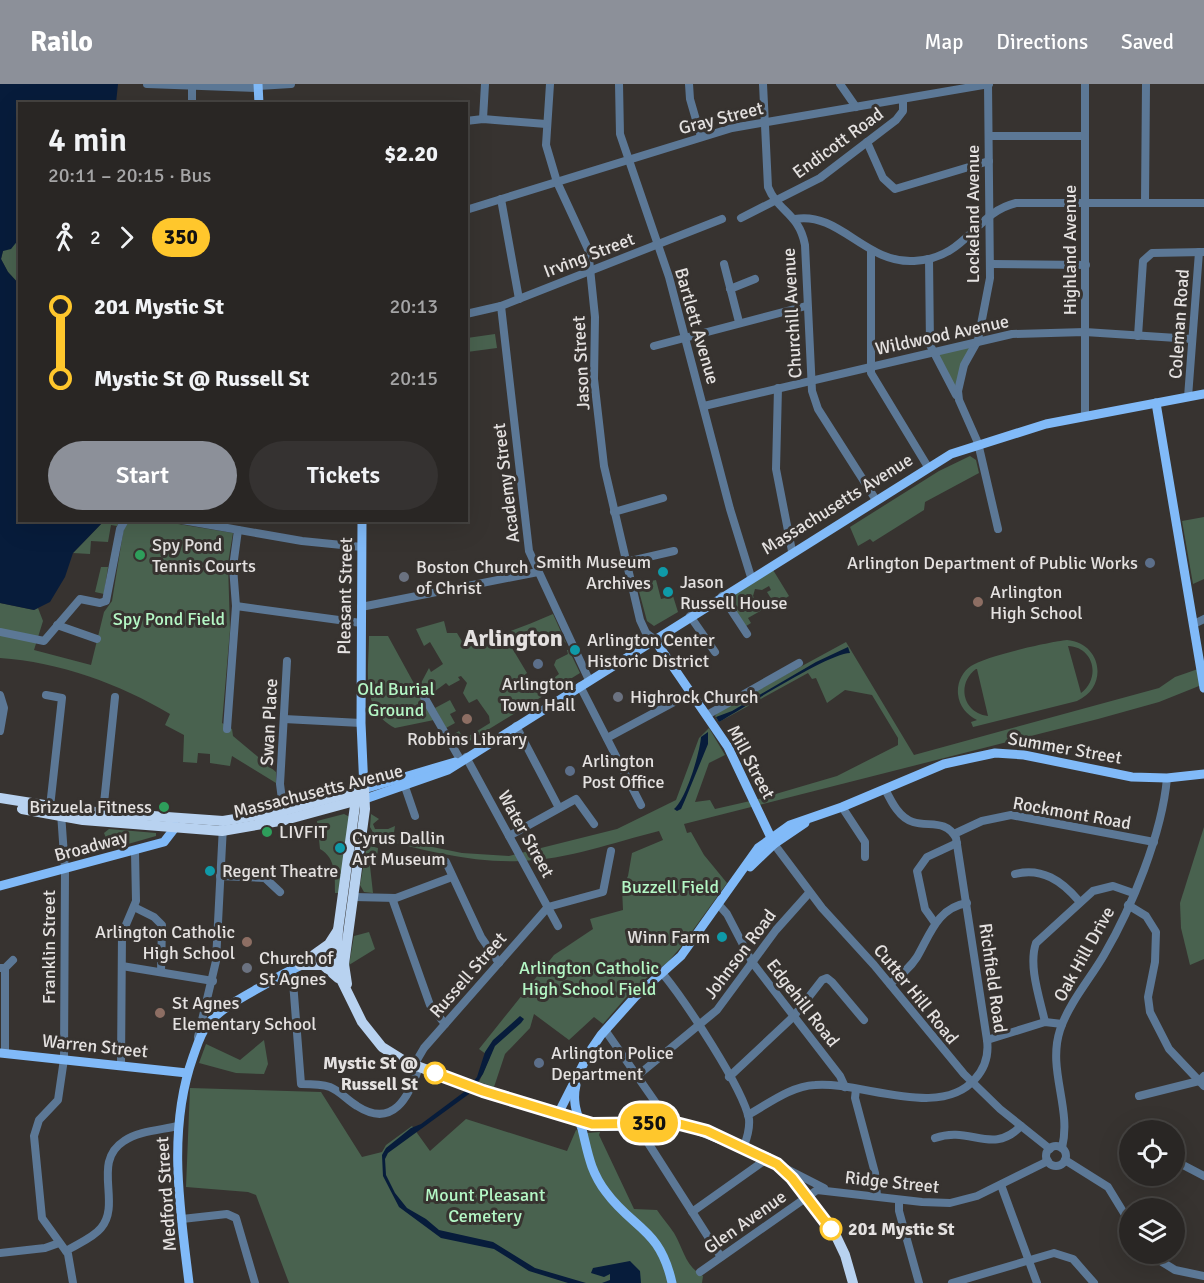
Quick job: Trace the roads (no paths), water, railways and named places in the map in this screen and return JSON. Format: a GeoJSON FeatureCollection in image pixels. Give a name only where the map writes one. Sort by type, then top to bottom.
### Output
{"type":"FeatureCollection","features":[{"type":"Feature","properties":{"kind":"highway","name":"Massachusetts Avenue"},"geometry":{"type":"LineString","coordinates":[[0,800],[57,811],[174,824],[223,826],[284,815],[361,792]]}},
{"type":"Feature","properties":{"kind":"highway"},"geometry":{"type":"LineString","coordinates":[[343,986],[336,969],[341,953],[349,898],[361,792]]}},
{"type":"Feature","properties":{"kind":"highway","name":"Massachusetts Avenue"},"geometry":{"type":"LineString","coordinates":[[57,811],[103,813],[174,824]]}},
{"type":"Feature","properties":{"kind":"highway"},"geometry":{"type":"LineString","coordinates":[[296,967],[329,944],[338,930],[349,898]]}},
{"type":"Feature","properties":{"kind":"highway"},"geometry":{"type":"LineString","coordinates":[[338,930],[344,973],[354,1005]]}},
{"type":"Feature","properties":{"kind":"highway"},"geometry":{"type":"LineString","coordinates":[[296,967],[325,966],[333,971],[365,1027],[378,1042],[394,1055],[417,1066],[471,1087],[602,1126],[661,1122],[690,1125],[744,1146],[773,1161],[807,1197],[839,1242],[853,1283]]}},
{"type":"Feature","properties":{"kind":"main road"},"geometry":{"type":"LineString","coordinates":[[258,86],[260,102]]}},
{"type":"Feature","properties":{"kind":"main road","name":"Massachusetts Avenue"},"geometry":{"type":"LineString","coordinates":[[361,792],[403,787],[436,777],[792,551],[953,452],[978,443],[1085,416],[1204,394]]}},
{"type":"Feature","properties":{"kind":"main road"},"geometry":{"type":"LineString","coordinates":[[1156,403],[1204,688]]}},
{"type":"Feature","properties":{"kind":"main road","name":"Pleasant Street"},"geometry":{"type":"LineString","coordinates":[[361,792],[362,522]]}},
{"type":"Feature","properties":{"kind":"main road","name":"Mill Street"},"geometry":{"type":"LineString","coordinates":[[654,639],[728,747],[772,841]]}},
{"type":"Feature","properties":{"kind":"main road","name":"Summer Street"},"geometry":{"type":"LineString","coordinates":[[558,1114],[582,1065],[605,1030],[635,997],[663,974],[690,946],[718,905],[772,841],[823,814],[944,764],[995,753],[1024,755],[1132,777],[1167,778],[1204,774]]}},
{"type":"Feature","properties":{"kind":"main road","name":"Massachusetts Avenue"},"geometry":{"type":"LineString","coordinates":[[361,792],[422,770],[463,759]]}},
{"type":"Feature","properties":{"kind":"main road","name":"Broadway"},"geometry":{"type":"LineString","coordinates":[[0,886],[135,852],[166,841],[174,824]]}},
{"type":"Feature","properties":{"kind":"main road"},"geometry":{"type":"LineString","coordinates":[[195,1050],[203,1031],[217,1015],[296,967],[341,953]]}},
{"type":"Feature","properties":{"kind":"main road","name":"Medford Street"},"geometry":{"type":"LineString","coordinates":[[189,1283],[177,1163],[178,1126],[187,1073],[195,1050]]}},
{"type":"Feature","properties":{"kind":"main road","name":"Warren Street"},"geometry":{"type":"LineString","coordinates":[[3,1053],[187,1073]]}},
{"type":"Feature","properties":{"kind":"main road","name":"Summer Street"},"geometry":{"type":"LineString","coordinates":[[582,1065],[574,1092],[577,1120],[587,1157],[601,1186],[612,1200],[653,1239],[665,1260],[672,1283]]}},
{"type":"Feature","properties":{"kind":"street"},"geometry":{"type":"LineString","coordinates":[[147,84],[192,86],[291,84]]}},
{"type":"Feature","properties":{"kind":"street"},"geometry":{"type":"LineString","coordinates":[[483,119],[485,84]]}},
{"type":"Feature","properties":{"kind":"street","name":"Jason Street"},"geometry":{"type":"LineString","coordinates":[[550,84],[546,145],[557,182],[584,238],[591,270],[595,317],[594,379],[604,466],[640,620],[646,633],[654,639]]}},
{"type":"Feature","properties":{"kind":"street","name":"Bartlett Avenue"},"geometry":{"type":"LineString","coordinates":[[619,84],[619,126],[686,336],[734,524],[751,577]]}},
{"type":"Feature","properties":{"kind":"street"},"geometry":{"type":"LineString","coordinates":[[689,84],[690,103],[702,137]]}},
{"type":"Feature","properties":{"kind":"street","name":"Churchill Avenue"},"geometry":{"type":"LineString","coordinates":[[763,84],[766,178],[776,201],[795,219],[805,245],[809,380],[818,409],[876,500]]}},
{"type":"Feature","properties":{"kind":"street"},"geometry":{"type":"LineString","coordinates":[[840,84],[856,106]]}},
{"type":"Feature","properties":{"kind":"street","name":"Gray Street"},"geometry":{"type":"LineString","coordinates":[[468,209],[702,137],[764,122],[989,84]]}},
{"type":"Feature","properties":{"kind":"street","name":"Lockeland Avenue"},"geometry":{"type":"LineString","coordinates":[[989,84],[991,264],[988,294],[978,340],[961,372],[959,400],[978,443],[998,529]]}},
{"type":"Feature","properties":{"kind":"street","name":"Highland Avenue"},"geometry":{"type":"LineString","coordinates":[[1085,84],[1085,416]]}},
{"type":"Feature","properties":{"kind":"street"},"geometry":{"type":"LineString","coordinates":[[1145,202],[1146,84]]}},
{"type":"Feature","properties":{"kind":"street"},"geometry":{"type":"LineString","coordinates":[[192,86],[192,102]]}},
{"type":"Feature","properties":{"kind":"street","name":"Endicott Road"},"geometry":{"type":"LineString","coordinates":[[741,218],[820,178],[900,116],[903,99]]}},
{"type":"Feature","properties":{"kind":"street"},"geometry":{"type":"LineString","coordinates":[[468,121],[483,119],[546,124]]}},
{"type":"Feature","properties":{"kind":"street"},"geometry":{"type":"LineString","coordinates":[[989,136],[1085,136]]}},
{"type":"Feature","properties":{"kind":"street"},"geometry":{"type":"LineString","coordinates":[[867,142],[884,178],[896,189],[989,161]]}},
{"type":"Feature","properties":{"kind":"street"},"geometry":{"type":"LineString","coordinates":[[501,199],[519,299]]}},
{"type":"Feature","properties":{"kind":"street"},"geometry":{"type":"LineString","coordinates":[[795,219],[815,218],[825,221],[871,251],[896,260],[929,259],[959,246],[999,208],[1016,203],[1086,201],[1204,203]]}},
{"type":"Feature","properties":{"kind":"street","name":"Irving Street"},"geometry":{"type":"LineString","coordinates":[[468,314],[501,306],[722,219]]}},
{"type":"Feature","properties":{"kind":"street"},"geometry":{"type":"LineString","coordinates":[[871,251],[870,366],[874,379],[928,467]]}},
{"type":"Feature","properties":{"kind":"street"},"geometry":{"type":"LineString","coordinates":[[1138,336],[1143,261],[1152,253],[1201,252]]}},
{"type":"Feature","properties":{"kind":"street","name":"Coleman Road"},"geometry":{"type":"LineString","coordinates":[[1188,397],[1201,252]]}},
{"type":"Feature","properties":{"kind":"street"},"geometry":{"type":"LineString","coordinates":[[929,259],[929,340],[959,400]]}},
{"type":"Feature","properties":{"kind":"street"},"geometry":{"type":"LineString","coordinates":[[724,264],[739,322]]}},
{"type":"Feature","properties":{"kind":"street"},"geometry":{"type":"LineString","coordinates":[[991,264],[1086,265]]}},
{"type":"Feature","properties":{"kind":"street"},"geometry":{"type":"LineString","coordinates":[[730,289],[755,279]]}},
{"type":"Feature","properties":{"kind":"street","name":"Academy Street"},"geometry":{"type":"LineString","coordinates":[[501,306],[529,551],[590,680]]}},
{"type":"Feature","properties":{"kind":"street"},"geometry":{"type":"LineString","coordinates":[[654,346],[806,306]]}},
{"type":"Feature","properties":{"kind":"street","name":"Wildwood Avenue"},"geometry":{"type":"LineString","coordinates":[[704,406],[978,340],[1024,333],[1085,332],[1192,339]]}},
{"type":"Feature","properties":{"kind":"street"},"geometry":{"type":"LineString","coordinates":[[778,388],[776,469],[792,551]]}},
{"type":"Feature","properties":{"kind":"street"},"geometry":{"type":"LineString","coordinates":[[614,512],[663,498]]}},
{"type":"Feature","properties":{"kind":"street"},"geometry":{"type":"LineString","coordinates":[[0,632],[26,636],[42,642],[50,637],[80,598],[100,603],[108,599],[120,529],[124,522]]}},
{"type":"Feature","properties":{"kind":"street"},"geometry":{"type":"LineString","coordinates":[[193,522],[362,547]]}},
{"type":"Feature","properties":{"kind":"street"},"geometry":{"type":"LineString","coordinates":[[227,729],[236,606],[233,567],[238,530]]}},
{"type":"Feature","properties":{"kind":"street"},"geometry":{"type":"LineString","coordinates":[[626,562],[675,551]]}},
{"type":"Feature","properties":{"kind":"street"},"geometry":{"type":"LineString","coordinates":[[361,607],[538,572]]}},
{"type":"Feature","properties":{"kind":"street"},"geometry":{"type":"LineString","coordinates":[[722,596],[747,634]]}},
{"type":"Feature","properties":{"kind":"street"},"geometry":{"type":"LineString","coordinates":[[236,606],[361,623]]}},
{"type":"Feature","properties":{"kind":"street"},"geometry":{"type":"LineString","coordinates":[[690,616],[715,652]]}},
{"type":"Feature","properties":{"kind":"street"},"geometry":{"type":"LineString","coordinates":[[1194,624],[1204,619]]}},
{"type":"Feature","properties":{"kind":"street"},"geometry":{"type":"LineString","coordinates":[[57,625],[97,639]]}},
{"type":"Feature","properties":{"kind":"street","name":"Swan Place"},"geometry":{"type":"LineString","coordinates":[[284,815],[280,784],[287,662]]}},
{"type":"Feature","properties":{"kind":"street"},"geometry":{"type":"LineString","coordinates":[[707,715],[799,663]]}},
{"type":"Feature","properties":{"kind":"street"},"geometry":{"type":"LineString","coordinates":[[580,686],[641,805]]}},
{"type":"Feature","properties":{"kind":"street","name":"Water Street"},"geometry":{"type":"LineString","coordinates":[[419,688],[509,836],[558,926]]}},
{"type":"Feature","properties":{"kind":"street"},"geometry":{"type":"LineString","coordinates":[[607,738],[691,693]]}},
{"type":"Feature","properties":{"kind":"street"},"geometry":{"type":"LineString","coordinates":[[0,695],[4,708],[0,731]]}},
{"type":"Feature","properties":{"kind":"street","name":"Franklin Street"},"geometry":{"type":"LineString","coordinates":[[46,695],[63,698],[57,811],[65,870],[64,1059],[58,1100],[39,1120],[34,1136],[41,1214],[45,1226],[66,1251],[73,1283]]}},
{"type":"Feature","properties":{"kind":"street"},"geometry":{"type":"LineString","coordinates":[[103,813],[115,697]]}},
{"type":"Feature","properties":{"kind":"street"},"geometry":{"type":"LineString","coordinates":[[284,719],[361,723]]}},
{"type":"Feature","properties":{"kind":"street"},"geometry":{"type":"LineString","coordinates":[[516,726],[559,808]]}},
{"type":"Feature","properties":{"kind":"street"},"geometry":{"type":"LineString","coordinates":[[415,816],[403,787],[403,781],[422,770]]}},
{"type":"Feature","properties":{"kind":"street","name":"Oak Hill Drive"},"geometry":{"type":"LineString","coordinates":[[1062,1148],[1066,1127],[1056,1051],[1062,1024],[1107,950],[1128,905],[1154,842],[1165,797],[1167,778]]}},
{"type":"Feature","properties":{"kind":"street"},"geometry":{"type":"LineString","coordinates":[[885,789],[891,802],[910,821],[939,825],[954,834]]}},
{"type":"Feature","properties":{"kind":"street"},"geometry":{"type":"LineString","coordinates":[[509,836],[576,799],[594,824]]}},
{"type":"Feature","properties":{"kind":"street"},"geometry":{"type":"LineString","coordinates":[[842,807],[865,842],[865,857]]}},
{"type":"Feature","properties":{"kind":"street","name":"Rockmont Road"},"geometry":{"type":"LineString","coordinates":[[954,834],[982,821],[1011,815],[1154,842]]}},
{"type":"Feature","properties":{"kind":"street","name":"Medford Street"},"geometry":{"type":"LineString","coordinates":[[195,1050],[213,981],[223,826]]}},
{"type":"Feature","properties":{"kind":"street","name":"Richfield Road"},"geometry":{"type":"LineString","coordinates":[[954,834],[967,903],[987,1041],[986,1060],[972,1082]]}},
{"type":"Feature","properties":{"kind":"street","name":"Cutter Hill Road"},"geometry":{"type":"LineString","coordinates":[[772,841],[809,893],[890,984],[925,1030],[972,1082],[1050,1149]]}},
{"type":"Feature","properties":{"kind":"street"},"geometry":{"type":"LineString","coordinates":[[935,923],[925,909],[917,871],[927,856],[957,843]]}},
{"type":"Feature","properties":{"kind":"street"},"geometry":{"type":"LineString","coordinates":[[548,906],[603,892],[611,851]]}},
{"type":"Feature","properties":{"kind":"street"},"geometry":{"type":"LineString","coordinates":[[121,1065],[123,927],[134,907],[135,852]]}},
{"type":"Feature","properties":{"kind":"street"},"geometry":{"type":"LineString","coordinates":[[446,862],[481,937],[499,963]]}},
{"type":"Feature","properties":{"kind":"street"},"geometry":{"type":"LineString","coordinates":[[1015,874],[1030,872],[1051,877],[1064,885],[1079,901]]}},
{"type":"Feature","properties":{"kind":"street"},"geometry":{"type":"LineString","coordinates":[[220,876],[265,878],[280,892]]}},
{"type":"Feature","properties":{"kind":"street"},"geometry":{"type":"LineString","coordinates":[[349,898],[392,898],[452,877]]}},
{"type":"Feature","properties":{"kind":"street"},"geometry":{"type":"LineString","coordinates":[[1045,1022],[1035,972],[1035,944],[1079,901],[1093,891],[1108,886],[1133,893]]}},
{"type":"Feature","properties":{"kind":"street","name":"Johnson Road"},"geometry":{"type":"LineString","coordinates":[[637,1076],[720,1006],[752,962],[809,893]]}},
{"type":"Feature","properties":{"kind":"street"},"geometry":{"type":"LineString","coordinates":[[392,898],[430,1005],[445,1024]]}},
{"type":"Feature","properties":{"kind":"street"},"geometry":{"type":"LineString","coordinates":[[890,984],[915,961],[935,923],[948,911],[967,903]]}},
{"type":"Feature","properties":{"kind":"street","name":"Edgehill Road"},"geometry":{"type":"LineString","coordinates":[[718,905],[728,914],[752,962],[840,1076],[845,1087]]}},
{"type":"Feature","properties":{"kind":"street"},"geometry":{"type":"LineString","coordinates":[[1128,905],[1143,913],[1156,932],[1155,957],[1148,997],[1150,1012],[1169,1049],[1202,1081]]}},
{"type":"Feature","properties":{"kind":"street","name":"Russell Street"},"geometry":{"type":"LineString","coordinates":[[296,967],[302,1084],[328,1086],[365,1112],[384,1113],[392,1110],[405,1099],[419,1054],[548,906]]}},
{"type":"Feature","properties":{"kind":"street"},"geometry":{"type":"LineString","coordinates":[[134,907],[154,916],[162,925],[161,972]]}},
{"type":"Feature","properties":{"kind":"street"},"geometry":{"type":"LineString","coordinates":[[3,1053],[2,968],[13,960]]}},
{"type":"Feature","properties":{"kind":"street"},"geometry":{"type":"LineString","coordinates":[[122,966],[213,981]]}},
{"type":"Feature","properties":{"kind":"street"},"geometry":{"type":"LineString","coordinates":[[663,974],[681,996],[729,1077],[748,1115],[749,1126],[744,1146]]}},
{"type":"Feature","properties":{"kind":"street"},"geometry":{"type":"LineString","coordinates":[[729,1077],[794,1016],[822,980],[827,978],[864,1020]]}},
{"type":"Feature","properties":{"kind":"street"},"geometry":{"type":"LineString","coordinates":[[208,998],[217,1015]]}},
{"type":"Feature","properties":{"kind":"street"},"geometry":{"type":"LineString","coordinates":[[987,1041],[1045,1022],[1062,1024]]}},
{"type":"Feature","properties":{"kind":"street"},"geometry":{"type":"LineString","coordinates":[[605,1030],[659,1109],[661,1122]]}},
{"type":"Feature","properties":{"kind":"street"},"geometry":{"type":"LineString","coordinates":[[1138,1096],[1202,1081]]}},
{"type":"Feature","properties":{"kind":"street"},"geometry":{"type":"LineString","coordinates":[[748,1115],[802,1087],[824,1084],[937,1098],[956,1094],[972,1082]]}},
{"type":"Feature","properties":{"kind":"street"},"geometry":{"type":"LineString","coordinates":[[855,1089],[855,1098],[877,1180],[877,1196]]}},
{"type":"Feature","properties":{"kind":"street"},"geometry":{"type":"LineString","coordinates":[[636,1124],[721,1257]]}},
{"type":"Feature","properties":{"kind":"street"},"geometry":{"type":"LineString","coordinates":[[66,1251],[95,1233],[106,1221],[108,1166],[116,1147],[130,1137],[178,1126]]}},
{"type":"Feature","properties":{"kind":"street"},"geometry":{"type":"LineString","coordinates":[[935,1138],[951,1132],[998,1141],[1010,1136],[1021,1126]]}},
{"type":"Feature","properties":{"kind":"street"},"geometry":{"type":"LineString","coordinates":[[1054,1146],[1062,1148],[1066,1155],[1065,1160],[1057,1165],[1048,1161],[1050,1149],[1054,1146]]}},
{"type":"Feature","properties":{"kind":"street"},"geometry":{"type":"LineString","coordinates":[[1065,1160],[1108,1187],[1119,1205]]}},
{"type":"Feature","properties":{"kind":"street"},"geometry":{"type":"LineString","coordinates":[[692,1212],[773,1161]]}},
{"type":"Feature","properties":{"kind":"street","name":"Ridge Street"},"geometry":{"type":"LineString","coordinates":[[773,1161],[831,1191]]}},
{"type":"Feature","properties":{"kind":"street","name":"Ridge Street"},"geometry":{"type":"LineString","coordinates":[[807,1197],[818,1189],[899,1200],[957,1202],[1001,1185],[1048,1161]]}},
{"type":"Feature","properties":{"kind":"street"},"geometry":{"type":"LineString","coordinates":[[1185,1166],[1204,1176]]}},
{"type":"Feature","properties":{"kind":"street"},"geometry":{"type":"LineString","coordinates":[[1001,1185],[1037,1283]]}},
{"type":"Feature","properties":{"kind":"street","name":"Glen Avenue"},"geometry":{"type":"LineString","coordinates":[[700,1272],[807,1197]]}},
{"type":"Feature","properties":{"kind":"street"},"geometry":{"type":"LineString","coordinates":[[899,1200],[899,1211],[919,1283]]}},
{"type":"Feature","properties":{"kind":"street"},"geometry":{"type":"LineString","coordinates":[[182,1219],[227,1214],[236,1218],[255,1283]]}},
{"type":"Feature","properties":{"kind":"street"},"geometry":{"type":"LineString","coordinates":[[0,1253],[45,1248],[59,1243]]}},
{"type":"Feature","properties":{"kind":"street"},"geometry":{"type":"LineString","coordinates":[[952,1283],[1050,1253],[1064,1255],[1075,1261],[1094,1283]]}},
{"type":"Feature","properties":{"kind":"street"},"geometry":{"type":"LineString","coordinates":[[1161,1264],[1175,1270],[1204,1276]]}},
{"type":"Feature","properties":{"kind":"water"},"geometry":{"type":"Polygon","coordinates":[[[0,84],[118,84],[116,102],[18,102],[18,240],[11,249],[3,251],[1,259],[8,272],[18,283],[18,522],[103,522],[73,553],[65,577],[50,602],[34,610],[0,603],[0,84]]]}},
{"type":"Feature","properties":{"kind":"water"},"geometry":{"type":"Polygon","coordinates":[[[848,647],[850,653],[839,655],[806,671],[719,722],[716,717],[732,711],[816,662],[848,647]]]}},
{"type":"Feature","properties":{"kind":"water"},"geometry":{"type":"Polygon","coordinates":[[[708,732],[708,744],[681,809],[677,811],[674,809],[688,786],[701,737],[708,732]]]}},
{"type":"Feature","properties":{"kind":"water"},"geometry":{"type":"Polygon","coordinates":[[[520,1016],[524,1019],[495,1046],[483,1074],[469,1094],[388,1153],[385,1159],[386,1175],[395,1193],[407,1208],[439,1230],[493,1242],[535,1268],[586,1283],[568,1283],[529,1271],[494,1249],[441,1238],[399,1207],[383,1176],[382,1155],[386,1148],[464,1092],[477,1077],[485,1052],[493,1040],[520,1016]]]}},
{"type":"Feature","properties":{"kind":"water"},"geometry":{"type":"Polygon","coordinates":[[[630,1261],[640,1271],[641,1283],[602,1283],[610,1280],[610,1274],[604,1277],[591,1273],[593,1268],[630,1261]]]}},
{"type":"Feature","properties":{"kind":"place","name":"Spy Pond Tennis Courts"},"geometry":{"type":"Point","coordinates":[140,555]}},
{"type":"Feature","properties":{"kind":"place","name":"Arlington Department of Public Works"},"geometry":{"type":"Point","coordinates":[1150,563]}},
{"type":"Feature","properties":{"kind":"place","name":"Smith Museum Archives"},"geometry":{"type":"Point","coordinates":[663,572]}},
{"type":"Feature","properties":{"kind":"place","name":"Boston Church of Christ"},"geometry":{"type":"Point","coordinates":[404,577]}},
{"type":"Feature","properties":{"kind":"place","name":"Jason Russell House"},"geometry":{"type":"Point","coordinates":[668,592]}},
{"type":"Feature","properties":{"kind":"place","name":"Arlington High School"},"geometry":{"type":"Point","coordinates":[978,602]}},
{"type":"Feature","properties":{"kind":"place","name":"Arlington Center Historic District"},"geometry":{"type":"Point","coordinates":[575,650]}},
{"type":"Feature","properties":{"kind":"place","name":"Arlington Town Hall"},"geometry":{"type":"Point","coordinates":[538,664]}},
{"type":"Feature","properties":{"kind":"place","name":"Highrock Church"},"geometry":{"type":"Point","coordinates":[618,697]}},
{"type":"Feature","properties":{"kind":"place","name":"Robbins Library"},"geometry":{"type":"Point","coordinates":[467,719]}},
{"type":"Feature","properties":{"kind":"place","name":"Arlington Post Office"},"geometry":{"type":"Point","coordinates":[570,771]}},
{"type":"Feature","properties":{"kind":"place","name":"Brizuela Fitness"},"geometry":{"type":"Point","coordinates":[164,807]}},
{"type":"Feature","properties":{"kind":"place","name":"LIVFIT"},"geometry":{"type":"Point","coordinates":[267,832]}},
{"type":"Feature","properties":{"kind":"place","name":"Cyrus Dallin Art Museum"},"geometry":{"type":"Point","coordinates":[340,848]}},
{"type":"Feature","properties":{"kind":"place","name":"Regent Theatre"},"geometry":{"type":"Point","coordinates":[210,871]}},
{"type":"Feature","properties":{"kind":"place","name":"Winn Farm"},"geometry":{"type":"Point","coordinates":[722,937]}},
{"type":"Feature","properties":{"kind":"place","name":"Arlington Catholic High School"},"geometry":{"type":"Point","coordinates":[247,942]}},
{"type":"Feature","properties":{"kind":"place","name":"Church of St Agnes"},"geometry":{"type":"Point","coordinates":[247,968]}},
{"type":"Feature","properties":{"kind":"place","name":"St Agnes Elementary School"},"geometry":{"type":"Point","coordinates":[160,1013]}},
{"type":"Feature","properties":{"kind":"place","name":"Arlington Police Department"},"geometry":{"type":"Point","coordinates":[539,1063]}},
{"type":"Feature","properties":{"kind":"place","name":"Mystic St @ Russell St"},"geometry":{"type":"Point","coordinates":[435,1073]}},
{"type":"Feature","properties":{"kind":"place","name":"201 Mystic St"},"geometry":{"type":"Point","coordinates":[831,1229]}},
{"type":"Feature","properties":{"kind":"district","name":"Arlington"},"geometry":{"type":"Point","coordinates":[513,638]}},
{"type":"Feature","properties":{"kind":"park label","name":"Spy Pond Field"},"geometry":{"type":"Point","coordinates":[169,619]}},
{"type":"Feature","properties":{"kind":"park label","name":"Old Burial Ground"},"geometry":{"type":"Point","coordinates":[396,699]}},
{"type":"Feature","properties":{"kind":"park label","name":"Buzzell Field"},"geometry":{"type":"Point","coordinates":[670,887]}},
{"type":"Feature","properties":{"kind":"park label","name":"Arlington Catholic High School Field"},"geometry":{"type":"Point","coordinates":[589,978]}},
{"type":"Feature","properties":{"kind":"park label","name":"Mount Pleasant Cemetery"},"geometry":{"type":"Point","coordinates":[485,1205]}}]}
